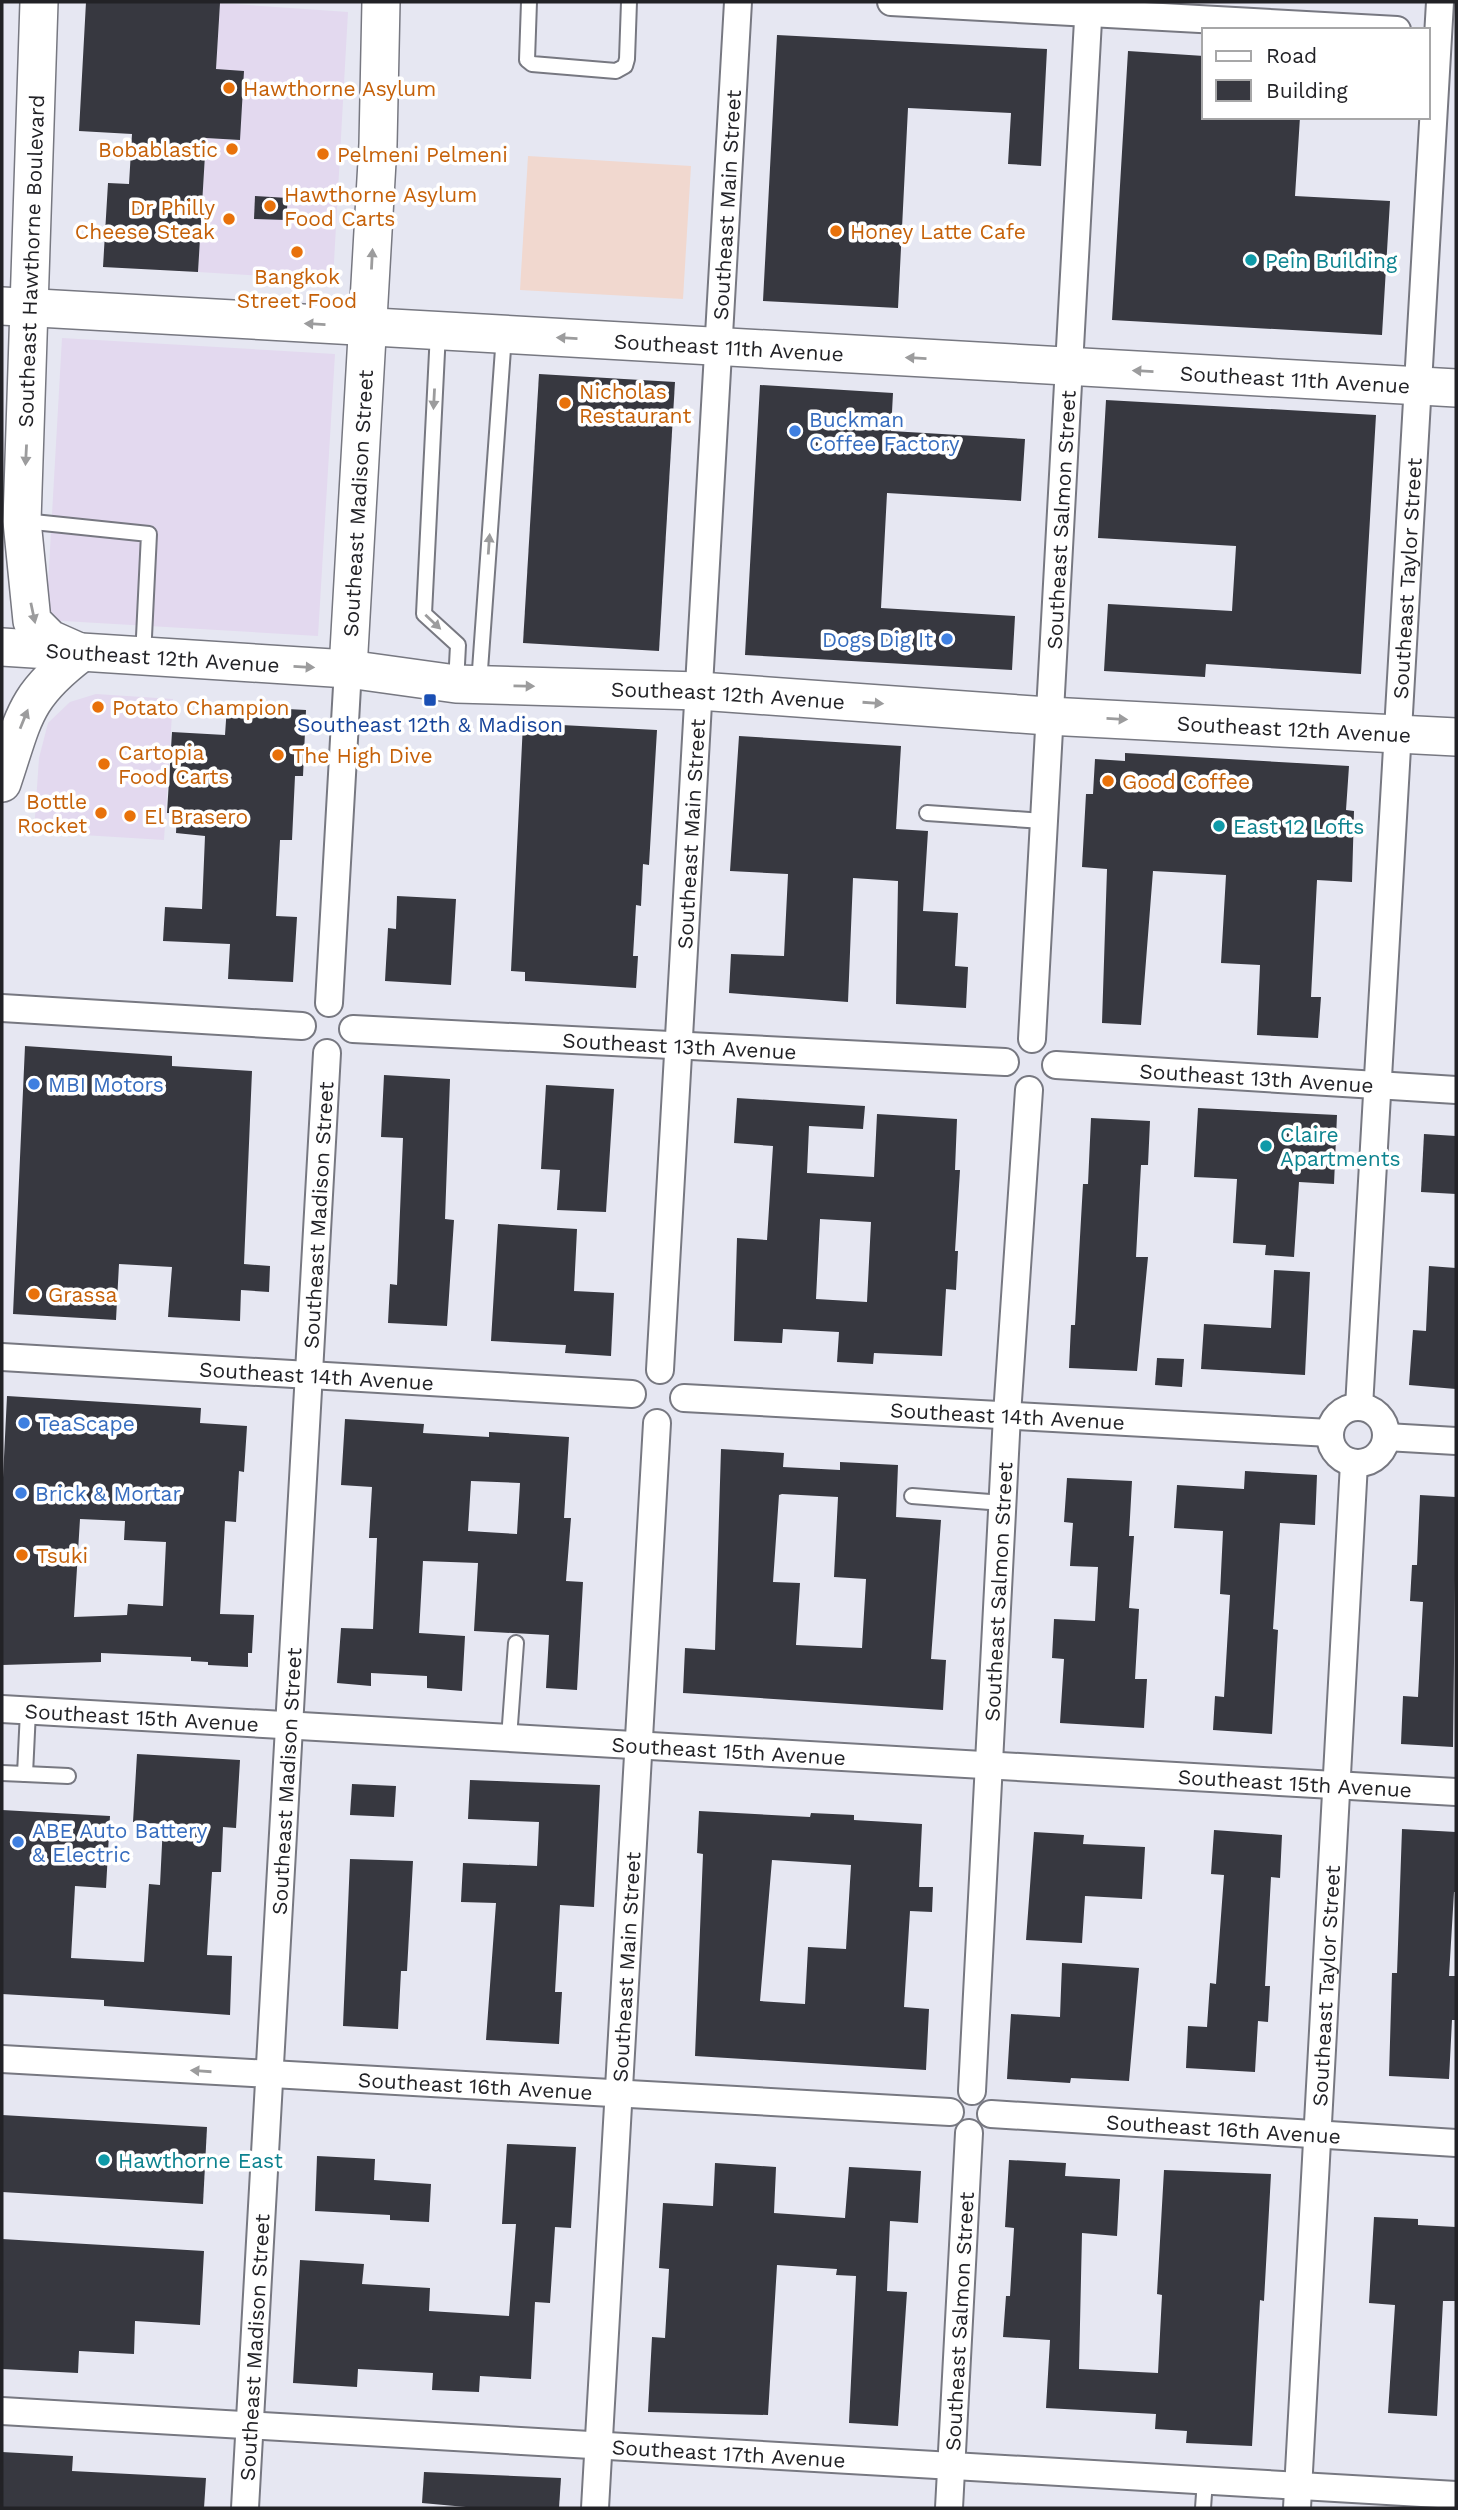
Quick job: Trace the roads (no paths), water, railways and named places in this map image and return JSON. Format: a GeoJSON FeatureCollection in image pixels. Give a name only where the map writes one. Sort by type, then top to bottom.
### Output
{"type":"FeatureCollection","features":[{"type":"Feature","properties":{"kind":"main road","name":"Southeast Hawthorne Boulevard"},"geometry":{"type":"LineString","coordinates":[[39,2],[15,307],[22,521],[32,621],[50,639],[82,653]]}},
{"type":"Feature","properties":{"kind":"main road","name":"Southeast Madison Street"},"geometry":{"type":"LineString","coordinates":[[348,669],[378,144],[381,2]]}},
{"type":"Feature","properties":{"kind":"main road","name":"Southeast 11th Avenue"},"geometry":{"type":"LineString","coordinates":[[15,307],[1456,388]]}},
{"type":"Feature","properties":{"kind":"main road","name":"Southeast Hawthorne Boulevard"},"geometry":{"type":"LineString","coordinates":[[2,581],[22,521]]}},
{"type":"Feature","properties":{"kind":"main road","name":"Southeast 12th Avenue"},"geometry":{"type":"LineString","coordinates":[[2,647],[348,669],[467,685],[699,691],[1048,716],[1456,737]]}},
{"type":"Feature","properties":{"kind":"main road"},"geometry":{"type":"LineString","coordinates":[[2,783],[22,718],[32,699],[53,676],[82,653]]}},
{"type":"Feature","properties":{"kind":"street","name":"Southeast Main Street"},"geometry":{"type":"LineString","coordinates":[[660,1370],[738,2]]}},
{"type":"Feature","properties":{"kind":"street"},"geometry":{"type":"LineString","coordinates":[[891,2],[1089,7],[1370,28]]}},
{"type":"Feature","properties":{"kind":"street","name":"Southeast Taylor Street"},"geometry":{"type":"LineString","coordinates":[[1359,1407],[1441,32],[1440,2]]}},
{"type":"Feature","properties":{"kind":"street","name":"Southeast Salmon Street"},"geometry":{"type":"LineString","coordinates":[[1031,1039],[1089,7]]}},
{"type":"Feature","properties":{"kind":"street","name":"Southeast Madison Street"},"geometry":{"type":"LineString","coordinates":[[329,1003],[348,669]]}},
{"type":"Feature","properties":{"kind":"street"},"geometry":{"type":"LineString","coordinates":[[329,1003],[347,1012],[353,1029],[345,1046],[327,1053],[309,1045],[302,1026],[312,1008],[329,1003]]}},
{"type":"Feature","properties":{"kind":"street"},"geometry":{"type":"LineString","coordinates":[[2,1008],[302,1026]]}},
{"type":"Feature","properties":{"kind":"street","name":"Southeast 13th Avenue"},"geometry":{"type":"LineString","coordinates":[[353,1029],[1005,1062]]}},
{"type":"Feature","properties":{"kind":"street"},"geometry":{"type":"LineString","coordinates":[[1031,1039],[1051,1050],[1056,1065],[1051,1080],[1044,1086],[1029,1090],[1021,1088],[1008,1078],[1005,1062],[1011,1048],[1031,1039]]}},
{"type":"Feature","properties":{"kind":"street","name":"Southeast Madison Street"},"geometry":{"type":"LineString","coordinates":[[245,2508],[327,1053]]}},
{"type":"Feature","properties":{"kind":"street","name":"Southeast 13th Avenue"},"geometry":{"type":"LineString","coordinates":[[1056,1065],[1456,1090]]}},
{"type":"Feature","properties":{"kind":"street","name":"Southeast Salmon Street"},"geometry":{"type":"LineString","coordinates":[[972,2091],[1007,1415],[1029,1090]]}},
{"type":"Feature","properties":{"kind":"street","name":"Southeast 14th Avenue"},"geometry":{"type":"LineString","coordinates":[[2,1357],[632,1394]]}},
{"type":"Feature","properties":{"kind":"street"},"geometry":{"type":"LineString","coordinates":[[660,1370],[679,1380],[684,1398],[676,1416],[657,1423],[638,1414],[632,1394],[639,1378],[649,1371],[660,1370]]}},
{"type":"Feature","properties":{"kind":"street","name":"Southeast 14th Avenue"},"geometry":{"type":"LineString","coordinates":[[684,1398],[1329,1433]]}},
{"type":"Feature","properties":{"kind":"street"},"geometry":{"type":"LineString","coordinates":[[1359,1407],[1373,1410],[1381,1418],[1387,1437],[1379,1454],[1367,1462],[1354,1463],[1338,1455],[1329,1433],[1339,1413],[1359,1407]]}},
{"type":"Feature","properties":{"kind":"street","name":"Southeast Main Street"},"geometry":{"type":"LineString","coordinates":[[595,2508],[657,1423]]}},
{"type":"Feature","properties":{"kind":"street"},"geometry":{"type":"LineString","coordinates":[[1387,1437],[1456,1441]]}},
{"type":"Feature","properties":{"kind":"street","name":"Southeast Taylor Street"},"geometry":{"type":"LineString","coordinates":[[1297,2497],[1354,1463]]}},
{"type":"Feature","properties":{"kind":"street","name":"Southeast 15th Avenue"},"geometry":{"type":"LineString","coordinates":[[2,1709],[1456,1792]]}},
{"type":"Feature","properties":{"kind":"street","name":"Southeast 16th Avenue"},"geometry":{"type":"LineString","coordinates":[[2,2059],[950,2112]]}},
{"type":"Feature","properties":{"kind":"street"},"geometry":{"type":"LineString","coordinates":[[972,2091],[985,2096],[991,2114],[986,2126],[969,2133],[954,2124],[950,2112],[959,2095],[972,2091]]}},
{"type":"Feature","properties":{"kind":"street","name":"Southeast 16th Avenue"},"geometry":{"type":"LineString","coordinates":[[991,2114],[1456,2143]]}},
{"type":"Feature","properties":{"kind":"street","name":"Southeast Salmon Street"},"geometry":{"type":"LineString","coordinates":[[948,2508],[969,2133]]}},
{"type":"Feature","properties":{"kind":"street","name":"Southeast 17th Avenue"},"geometry":{"type":"LineString","coordinates":[[2,2411],[1205,2480],[1297,2497],[1456,2495]]}},
{"type":"Feature","properties":{"kind":"lane"},"geometry":{"type":"LineString","coordinates":[[529,2],[527,60],[533,64],[616,71],[625,65],[627,59],[629,2]]}},
{"type":"Feature","properties":{"kind":"lane"},"geometry":{"type":"LineString","coordinates":[[438,331],[424,614],[458,645],[467,685]]}},
{"type":"Feature","properties":{"kind":"lane"},"geometry":{"type":"LineString","coordinates":[[467,685],[503,335]]}},
{"type":"Feature","properties":{"kind":"lane"},"geometry":{"type":"LineString","coordinates":[[22,521],[149,534],[143,657]]}},
{"type":"Feature","properties":{"kind":"lane"},"geometry":{"type":"LineString","coordinates":[[927,813],[1043,821]]}},
{"type":"Feature","properties":{"kind":"lane"},"geometry":{"type":"LineString","coordinates":[[912,1496],[1003,1503]]}},
{"type":"Feature","properties":{"kind":"lane"},"geometry":{"type":"LineString","coordinates":[[509,1738],[516,1643]]}},
{"type":"Feature","properties":{"kind":"lane"},"geometry":{"type":"LineString","coordinates":[[25,1774],[28,1710]]}},
{"type":"Feature","properties":{"kind":"lane"},"geometry":{"type":"LineString","coordinates":[[2,1773],[68,1776]]}},
{"type":"Feature","properties":{"kind":"lane"},"geometry":{"type":"LineString","coordinates":[[1203,2508],[1205,2480]]}},
{"type":"Feature","properties":{"kind":"place","name":"Hawthorne Asylum"},"geometry":{"type":"Point","coordinates":[229,88]}},
{"type":"Feature","properties":{"kind":"place","name":"Bobablastic"},"geometry":{"type":"Point","coordinates":[232,149]}},
{"type":"Feature","properties":{"kind":"place","name":"Pelmeni Pelmeni"},"geometry":{"type":"Point","coordinates":[323,154]}},
{"type":"Feature","properties":{"kind":"place","name":"Hawthorne Asylum Food Carts"},"geometry":{"type":"Point","coordinates":[270,206]}},
{"type":"Feature","properties":{"kind":"place","name":"Dr Philly Cheese Steak"},"geometry":{"type":"Point","coordinates":[229,219]}},
{"type":"Feature","properties":{"kind":"place","name":"Honey Latte Cafe"},"geometry":{"type":"Point","coordinates":[836,231]}},
{"type":"Feature","properties":{"kind":"place","name":"Bangkok Street Food"},"geometry":{"type":"Point","coordinates":[297,252]}},
{"type":"Feature","properties":{"kind":"place","name":"Pein Building"},"geometry":{"type":"Point","coordinates":[1251,260]}},
{"type":"Feature","properties":{"kind":"place","name":"Nicholas Restaurant"},"geometry":{"type":"Point","coordinates":[565,403]}},
{"type":"Feature","properties":{"kind":"place","name":"Buckman Coffee Factory"},"geometry":{"type":"Point","coordinates":[795,431]}},
{"type":"Feature","properties":{"kind":"place","name":"Dogs Dig It"},"geometry":{"type":"Point","coordinates":[947,639]}},
{"type":"Feature","properties":{"kind":"place","name":"Southeast 12th & Madison"},"geometry":{"type":"Point","coordinates":[430,700]}},
{"type":"Feature","properties":{"kind":"place","name":"Potato Champion"},"geometry":{"type":"Point","coordinates":[98,707]}},
{"type":"Feature","properties":{"kind":"place","name":"The High Dive"},"geometry":{"type":"Point","coordinates":[278,755]}},
{"type":"Feature","properties":{"kind":"place","name":"Cartopia Food Carts"},"geometry":{"type":"Point","coordinates":[104,764]}},
{"type":"Feature","properties":{"kind":"place","name":"Good Coffee"},"geometry":{"type":"Point","coordinates":[1108,781]}},
{"type":"Feature","properties":{"kind":"place","name":"Bottle Rocket"},"geometry":{"type":"Point","coordinates":[101,813]}},
{"type":"Feature","properties":{"kind":"place","name":"El Brasero"},"geometry":{"type":"Point","coordinates":[130,816]}},
{"type":"Feature","properties":{"kind":"place","name":"East 12 Lofts"},"geometry":{"type":"Point","coordinates":[1219,826]}},
{"type":"Feature","properties":{"kind":"place","name":"MBI Motors"},"geometry":{"type":"Point","coordinates":[34,1084]}},
{"type":"Feature","properties":{"kind":"place","name":"Claire Apartments"},"geometry":{"type":"Point","coordinates":[1266,1146]}},
{"type":"Feature","properties":{"kind":"place","name":"Grassa"},"geometry":{"type":"Point","coordinates":[34,1294]}},
{"type":"Feature","properties":{"kind":"place","name":"TeaScape"},"geometry":{"type":"Point","coordinates":[24,1423]}},
{"type":"Feature","properties":{"kind":"place","name":"Brick & Mortar"},"geometry":{"type":"Point","coordinates":[21,1493]}},
{"type":"Feature","properties":{"kind":"place","name":"Tsuki"},"geometry":{"type":"Point","coordinates":[22,1555]}},
{"type":"Feature","properties":{"kind":"place","name":"ABE Auto Battery & Electric"},"geometry":{"type":"Point","coordinates":[18,1842]}},
{"type":"Feature","properties":{"kind":"place","name":"Hawthorne East"},"geometry":{"type":"Point","coordinates":[104,2160]}}]}
